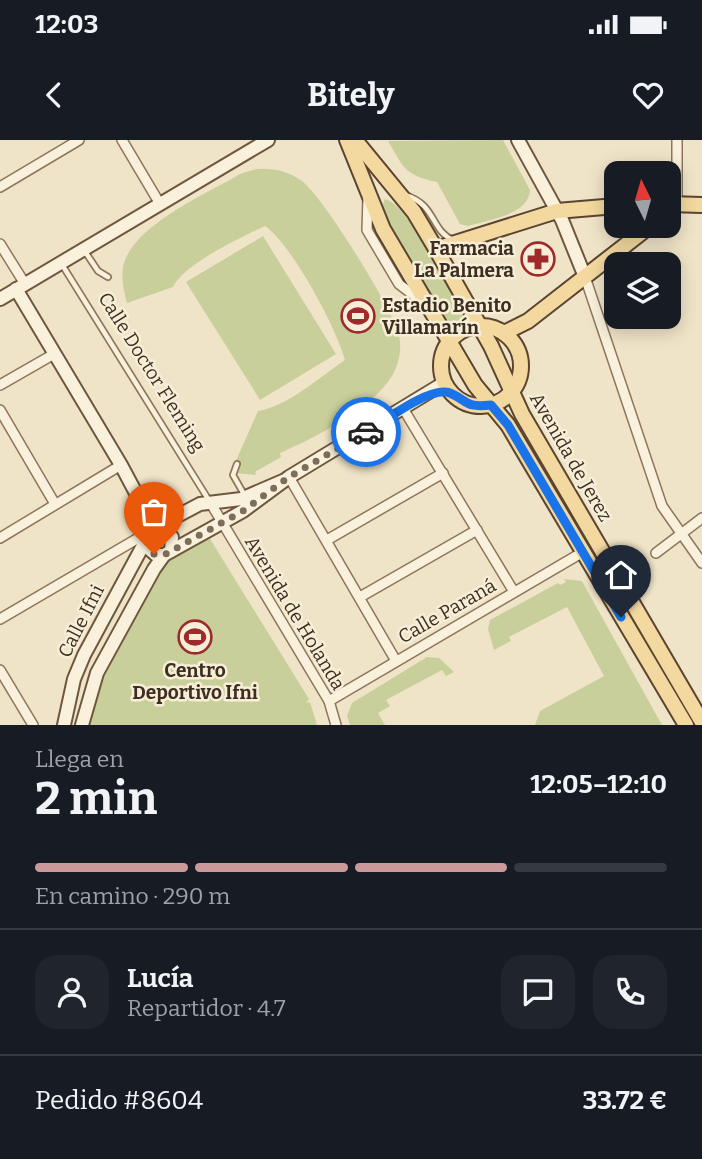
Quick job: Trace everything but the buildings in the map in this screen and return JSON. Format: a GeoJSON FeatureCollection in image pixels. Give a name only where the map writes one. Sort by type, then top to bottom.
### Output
{"type":"FeatureCollection","features":[{"type":"Feature","properties":{"kind":"main road"},"geometry":{"type":"LineString","coordinates":[[0,299],[268,140]]}},
{"type":"Feature","properties":{"kind":"main road","name":"Avenida de Jerez"},"geometry":{"type":"LineString","coordinates":[[347,140],[383,229],[426,305],[491,405],[508,425],[686,725]]}},
{"type":"Feature","properties":{"kind":"main road","name":"Avenida de Jerez"},"geometry":{"type":"LineString","coordinates":[[355,140],[398,193],[436,249],[479,326],[511,392],[702,722]]}},
{"type":"Feature","properties":{"kind":"main road"},"geometry":{"type":"LineString","coordinates":[[521,141],[557,211],[585,277]]}},
{"type":"Feature","properties":{"kind":"main road"},"geometry":{"type":"LineString","coordinates":[[681,206],[702,205]]}},
{"type":"Feature","properties":{"kind":"main road"},"geometry":{"type":"LineString","coordinates":[[436,249],[557,211],[604,207]]}},
{"type":"Feature","properties":{"kind":"main road"},"geometry":{"type":"LineString","coordinates":[[504,333],[528,321],[635,238]]}},
{"type":"Feature","properties":{"kind":"main road"},"geometry":{"type":"LineString","coordinates":[[21,286],[54,354],[121,465],[152,531],[151,552],[168,553],[262,500],[287,479]]}},
{"type":"Feature","properties":{"kind":"main road"},"geometry":{"type":"LineString","coordinates":[[518,353],[528,321]]}},
{"type":"Feature","properties":{"kind":"main road"},"geometry":{"type":"LineString","coordinates":[[479,326],[504,333],[518,353],[521,371],[511,392],[491,405],[469,405],[443,389],[440,362],[448,342],[457,334],[479,326]]}},
{"type":"Feature","properties":{"kind":"main road"},"geometry":{"type":"LineString","coordinates":[[152,531],[186,510],[211,502],[246,497],[287,479],[443,389]]}},
{"type":"Feature","properties":{"kind":"main road"},"geometry":{"type":"LineString","coordinates":[[152,531],[172,537],[168,553]]}},
{"type":"Feature","properties":{"kind":"main road","name":"Calle Ifni"},"geometry":{"type":"LineString","coordinates":[[64,725],[74,679],[84,655],[152,531]]}},
{"type":"Feature","properties":{"kind":"main road","name":"Calle Ifni"},"geometry":{"type":"LineString","coordinates":[[82,725],[97,673],[154,569],[168,553]]}},
{"type":"Feature","properties":{"kind":"street"},"geometry":{"type":"LineString","coordinates":[[0,187],[79,140]]}},
{"type":"Feature","properties":{"kind":"street"},"geometry":{"type":"LineString","coordinates":[[122,140],[160,204]]}},
{"type":"Feature","properties":{"kind":"street"},"geometry":{"type":"LineString","coordinates":[[675,161],[677,140]]}},
{"type":"Feature","properties":{"kind":"street"},"geometry":{"type":"LineString","coordinates":[[0,244],[21,286]]}},
{"type":"Feature","properties":{"kind":"street"},"geometry":{"type":"LineString","coordinates":[[585,277],[662,506],[680,536],[702,563]]}},
{"type":"Feature","properties":{"kind":"street"},"geometry":{"type":"LineString","coordinates":[[0,385],[54,354]]}},
{"type":"Feature","properties":{"kind":"street"},"geometry":{"type":"LineString","coordinates":[[0,410],[55,504]]}},
{"type":"Feature","properties":{"kind":"street"},"geometry":{"type":"LineString","coordinates":[[404,410],[514,592]]}},
{"type":"Feature","properties":{"kind":"street"},"geometry":{"type":"LineString","coordinates":[[0,538],[121,465]]}},
{"type":"Feature","properties":{"kind":"street"},"geometry":{"type":"LineString","coordinates":[[327,540],[443,473]]}},
{"type":"Feature","properties":{"kind":"street"},"geometry":{"type":"LineString","coordinates":[[287,479],[327,540],[396,661]]}},
{"type":"Feature","properties":{"kind":"street","name":"Avenida de Holanda"},"geometry":{"type":"LineString","coordinates":[[211,502],[220,522],[329,701],[336,725]]}},
{"type":"Feature","properties":{"kind":"street"},"geometry":{"type":"LineString","coordinates":[[656,553],[702,518]]}},
{"type":"Feature","properties":{"kind":"street"},"geometry":{"type":"LineString","coordinates":[[360,597],[477,530]]}},
{"type":"Feature","properties":{"kind":"street"},"geometry":{"type":"LineString","coordinates":[[0,619],[152,531]]}},
{"type":"Feature","properties":{"kind":"street","name":"Calle Paraná"},"geometry":{"type":"LineString","coordinates":[[329,701],[583,552]]}},
{"type":"Feature","properties":{"kind":"street"},"geometry":{"type":"LineString","coordinates":[[617,575],[639,562]]}},
{"type":"Feature","properties":{"kind":"street"},"geometry":{"type":"LineString","coordinates":[[0,670],[33,725]]}},
{"type":"Feature","properties":{"kind":"street"},"geometry":{"type":"LineString","coordinates":[[0,694],[11,688]]}},
{"type":"Feature","properties":{"kind":"lane"},"geometry":{"type":"LineString","coordinates":[[398,193],[418,199],[431,212],[441,233],[452,240],[463,240]]}},
{"type":"Feature","properties":{"kind":"lane"},"geometry":{"type":"LineString","coordinates":[[436,249],[441,233]]}},
{"type":"Feature","properties":{"kind":"lane"},"geometry":{"type":"LineString","coordinates":[[83,249],[98,271],[108,277]]}},
{"type":"Feature","properties":{"kind":"lane","name":"Calle Doctor Fleming"},"geometry":{"type":"LineString","coordinates":[[61,262],[211,502]]}},
{"type":"Feature","properties":{"kind":"lane"},"geometry":{"type":"LineString","coordinates":[[237,464],[233,475],[246,497]]}},
{"type":"Feature","properties":{"kind":"green space"},"geometry":{"type":"Polygon","coordinates":[[[503,140],[530,190],[528,198],[515,211],[468,226],[460,224],[437,182],[406,169],[388,141],[503,140]]]}},
{"type":"Feature","properties":{"kind":"green space","name":"Estadio Benito Villamarín"},"geometry":{"type":"Polygon","coordinates":[[[257,169],[275,170],[297,178],[325,207],[391,315],[399,334],[400,355],[387,383],[361,408],[327,430],[280,453],[281,457],[255,472],[256,475],[235,473],[239,466],[235,463],[258,411],[292,397],[345,360],[323,308],[288,250],[265,226],[201,260],[179,278],[173,287],[127,303],[122,276],[123,265],[133,246],[160,221],[242,173],[257,169]]]}},
{"type":"Feature","properties":{"kind":"green space"},"geometry":{"type":"Polygon","coordinates":[[[385,199],[395,204],[417,232],[465,317],[447,327],[390,229],[382,206],[385,199]]]}},
{"type":"Feature","properties":{"kind":"green space","name":"Estadio Benito Villamarín"},"geometry":{"type":"Polygon","coordinates":[[[263,236],[336,354],[260,400],[186,282],[263,236]]]}},
{"type":"Feature","properties":{"kind":"green space","name":"Centro Deportivo Ifni"},"geometry":{"type":"Polygon","coordinates":[[[207,534],[309,699],[306,703],[310,702],[317,725],[86,725],[93,692],[163,562],[207,534]]]}},
{"type":"Feature","properties":{"kind":"green space"},"geometry":{"type":"Polygon","coordinates":[[[564,579],[582,581],[662,725],[535,725],[540,711],[604,676],[567,607],[509,637],[511,641],[494,650],[488,629],[490,620],[558,583],[560,585],[566,582],[564,579]]]}},
{"type":"Feature","properties":{"kind":"green space"},"geometry":{"type":"Polygon","coordinates":[[[427,657],[439,658],[454,672],[446,676],[442,670],[386,700],[390,706],[378,713],[385,725],[350,725],[347,716],[352,703],[427,657]]]}},
{"type":"Feature","properties":{"kind":"way so far"},"geometry":{"type":"LineString","coordinates":[[154,554],[164,555],[243,511],[262,500],[289,477],[366,432]]}},
{"type":"Feature","properties":{"kind":"place","name":"Farmacia La Palmera"},"geometry":{"type":"Point","coordinates":[538,259]}},
{"type":"Feature","properties":{"kind":"place","name":"Estadio Benito Villamarín"},"geometry":{"type":"Point","coordinates":[358,316]}},
{"type":"Feature","properties":{"kind":"place","name":"Centro Deportivo Ifni"},"geometry":{"type":"Point","coordinates":[195,637]}},
{"type":"Feature","properties":{"kind":"route"},"geometry":{"type":"LineString","coordinates":[[366,432],[434,391],[450,393],[469,405],[491,405],[508,425],[621,617]]}}]}
